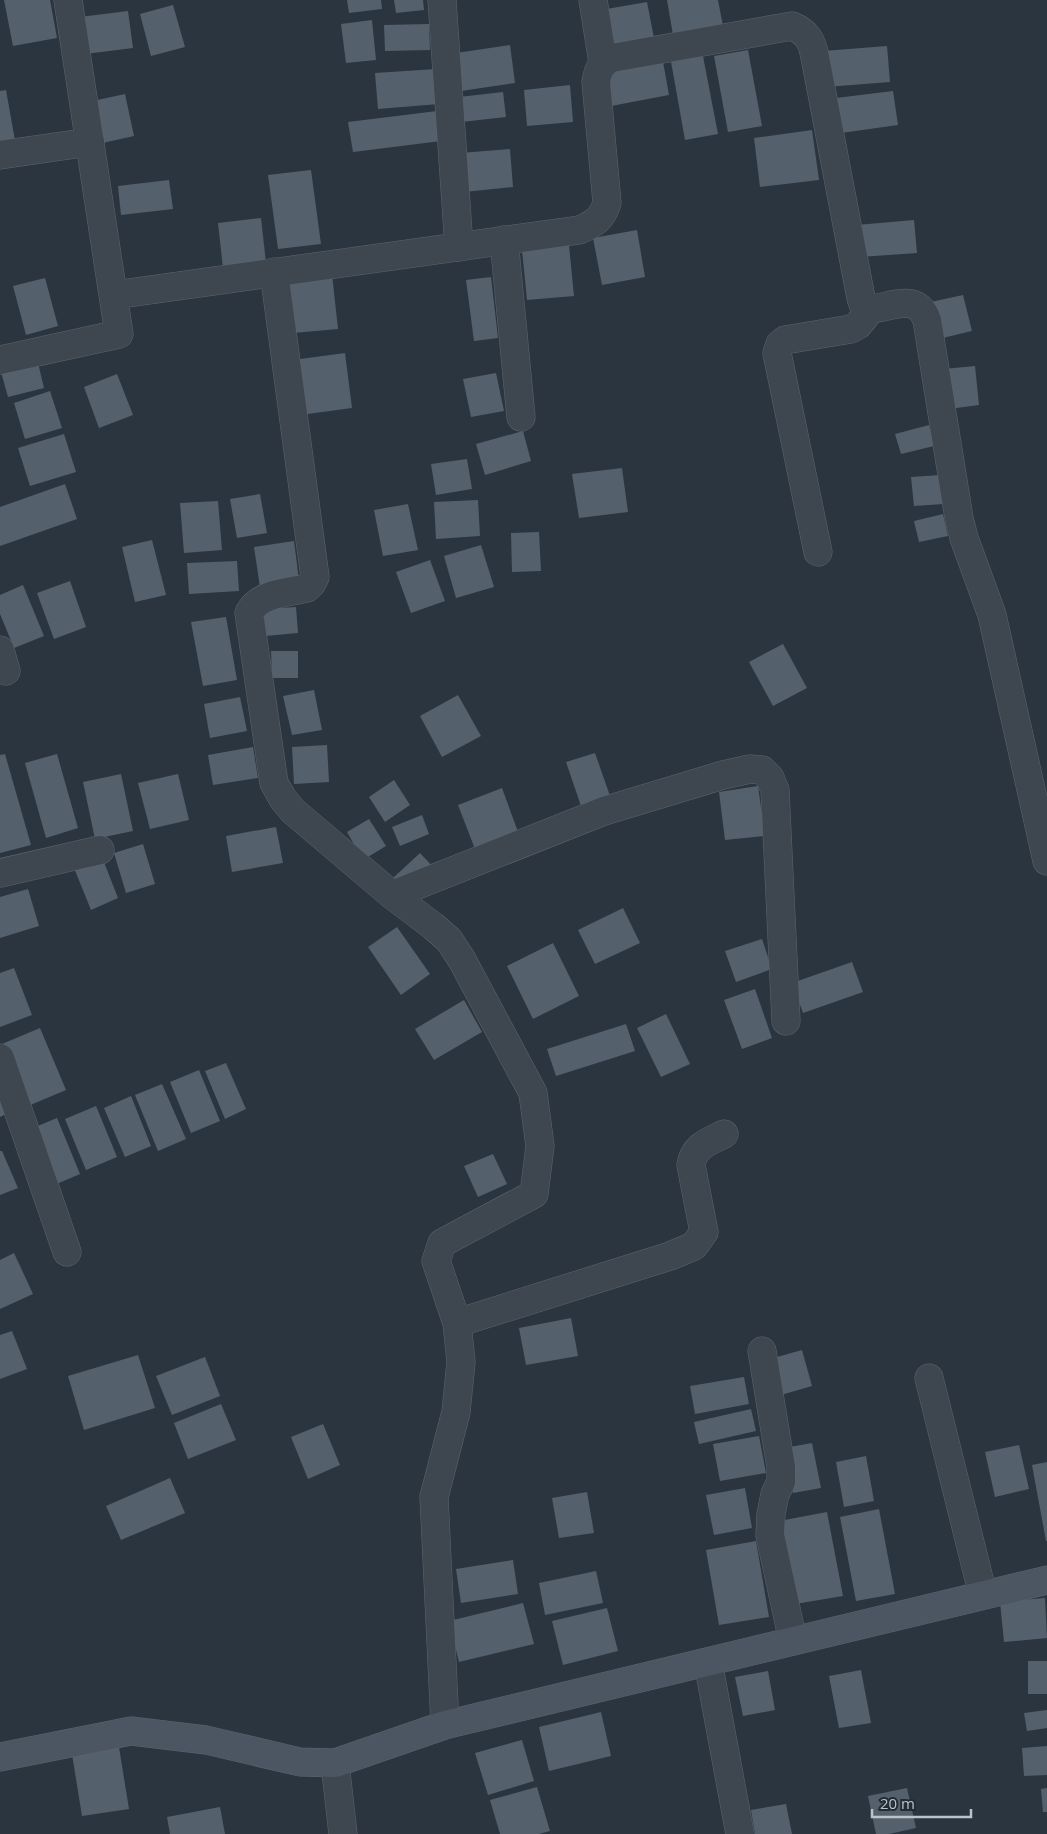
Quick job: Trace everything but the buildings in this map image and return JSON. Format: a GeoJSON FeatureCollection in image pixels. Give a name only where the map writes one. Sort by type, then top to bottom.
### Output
{"type":"FeatureCollection","features":[{"type":"Feature","properties":{"kind":"street"},"geometry":{"type":"LineString","coordinates":[[0,360],[119,334],[68,0]]}},
{"type":"Feature","properties":{"kind":"street"},"geometry":{"type":"LineString","coordinates":[[442,0],[459,247]]}},
{"type":"Feature","properties":{"kind":"street"},"geometry":{"type":"LineString","coordinates":[[593,0],[604,63]]}},
{"type":"Feature","properties":{"kind":"street"},"geometry":{"type":"LineString","coordinates":[[114,294],[579,230],[599,219],[604,214],[607,203],[596,82],[598,69],[604,63],[612,58],[792,26],[802,30],[812,43],[814,50],[860,298],[863,304],[871,309],[911,303],[919,306],[927,320],[959,518],[964,538],[992,615],[1047,861]]}},
{"type":"Feature","properties":{"kind":"street"},"geometry":{"type":"LineString","coordinates":[[0,155],[90,142]]}},
{"type":"Feature","properties":{"kind":"street"},"geometry":{"type":"LineString","coordinates":[[504,240],[520,417]]}},
{"type":"Feature","properties":{"kind":"street"},"geometry":{"type":"LineString","coordinates":[[274,272],[314,577],[312,583],[307,588],[262,599],[253,605],[249,613],[274,783],[282,799],[293,811],[448,940],[462,960],[533,1093],[540,1146],[534,1194],[442,1243],[436,1261],[457,1322],[461,1362],[456,1412],[434,1497],[445,1725]]}},
{"type":"Feature","properties":{"kind":"street"},"geometry":{"type":"LineString","coordinates":[[818,552],[777,353],[780,344],[785,340],[851,329],[858,325],[871,309]]}},
{"type":"Feature","properties":{"kind":"street"},"geometry":{"type":"LineString","coordinates":[[392,895],[604,811],[723,775],[750,768],[762,770],[770,778],[775,790],[786,1021]]}},
{"type":"Feature","properties":{"kind":"street"},"geometry":{"type":"LineString","coordinates":[[0,873],[100,850]]}},
{"type":"Feature","properties":{"kind":"street"},"geometry":{"type":"LineString","coordinates":[[0,1058],[67,1252]]}},
{"type":"Feature","properties":{"kind":"street"},"geometry":{"type":"LineString","coordinates":[[457,1322],[670,1256],[694,1246],[704,1232],[691,1165],[693,1156],[699,1148],[724,1134]]}},
{"type":"Feature","properties":{"kind":"street"},"geometry":{"type":"LineString","coordinates":[[762,1351],[781,1467],[781,1482],[775,1494],[770,1514],[770,1535],[793,1641]]}},
{"type":"Feature","properties":{"kind":"street"},"geometry":{"type":"LineString","coordinates":[[929,1378],[983,1595]]}},
{"type":"Feature","properties":{"kind":"street"},"geometry":{"type":"LineString","coordinates":[[0,1756],[131,1731],[206,1740],[300,1762],[335,1763],[445,1725],[1047,1580]]}},
{"type":"Feature","properties":{"kind":"street"},"geometry":{"type":"LineString","coordinates":[[708,1662],[740,1834]]}},
{"type":"Feature","properties":{"kind":"street"},"geometry":{"type":"LineString","coordinates":[[335,1763],[343,1834]]}}]}
